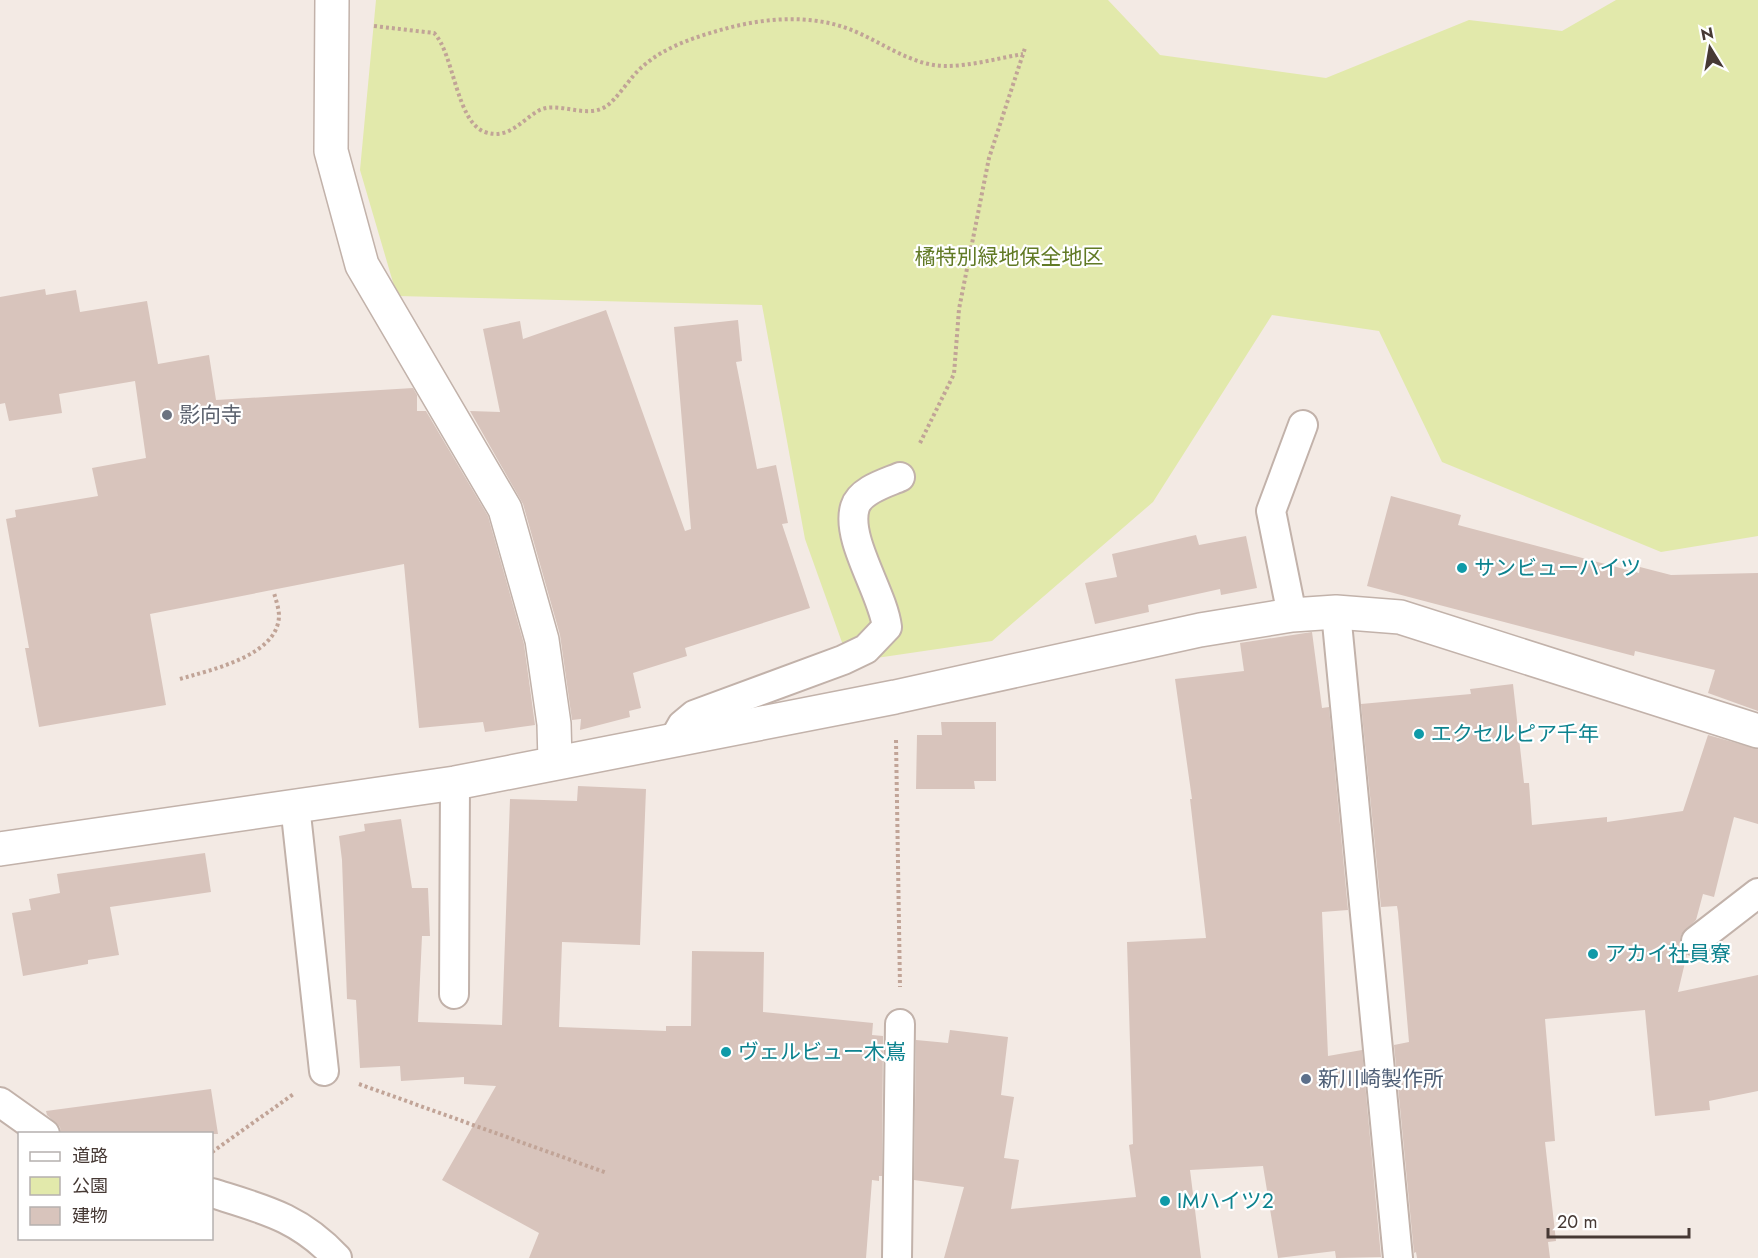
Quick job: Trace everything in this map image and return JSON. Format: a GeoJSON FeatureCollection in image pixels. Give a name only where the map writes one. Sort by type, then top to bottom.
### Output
{"type":"FeatureCollection","features":[{"type":"Feature","properties":{"kind":"street"},"geometry":{"type":"LineString","coordinates":[[332,11],[331,151],[348,221],[362,265],[505,509],[542,639],[554,724],[555,762]]}},
{"type":"Feature","properties":{"kind":"street"},"geometry":{"type":"LineString","coordinates":[[0,849],[456,783],[895,697],[1200,630],[1292,615],[1336,612],[1400,617],[1758,731]]}},
{"type":"Feature","properties":{"kind":"lane"},"geometry":{"type":"LineString","coordinates":[[1292,615],[1271,512],[1303,425]]}},
{"type":"Feature","properties":{"kind":"lane"},"geometry":{"type":"LineString","coordinates":[[673,741],[682,725],[694,715],[843,660],[879,638],[887,627],[885,610],[863,560],[855,524],[855,507],[861,498],[877,486],[900,477]]}},
{"type":"Feature","properties":{"kind":"lane"},"geometry":{"type":"LineString","coordinates":[[1336,612],[1398,1258]]}},
{"type":"Feature","properties":{"kind":"lane"},"geometry":{"type":"LineString","coordinates":[[454,994],[456,783]]}},
{"type":"Feature","properties":{"kind":"lane"},"geometry":{"type":"LineString","coordinates":[[295,805],[324,1071]]}},
{"type":"Feature","properties":{"kind":"lane"},"geometry":{"type":"LineString","coordinates":[[1696,941],[1758,893]]}},
{"type":"Feature","properties":{"kind":"lane"},"geometry":{"type":"LineString","coordinates":[[897,1258],[900,1024]]}},
{"type":"Feature","properties":{"kind":"lane"},"geometry":{"type":"LineString","coordinates":[[0,1102],[42,1132]]}},
{"type":"Feature","properties":{"kind":"lane"},"geometry":{"type":"LineString","coordinates":[[213,1193],[260,1208],[306,1228],[337,1258]]}},
{"type":"Feature","properties":{"kind":"path"},"geometry":{"type":"LineString","coordinates":[[332,11],[434,33],[441,40],[457,93],[475,124],[484,132],[502,133],[516,128],[544,109],[589,111],[606,107],[642,66],[690,38],[776,18],[821,21],[850,29],[916,60],[946,66],[1023,54]]}},
{"type":"Feature","properties":{"kind":"path"},"geometry":{"type":"LineString","coordinates":[[900,477],[934,418],[954,374],[959,309],[989,158],[1025,48]]}},
{"type":"Feature","properties":{"kind":"path"},"geometry":{"type":"LineString","coordinates":[[180,679],[224,666],[258,650],[272,635],[279,617],[274,593]]}},
{"type":"Feature","properties":{"kind":"path"},"geometry":{"type":"LineString","coordinates":[[895,697],[900,1024]]}},
{"type":"Feature","properties":{"kind":"path"},"geometry":{"type":"LineString","coordinates":[[213,1151],[324,1071],[607,1173]]}},
{"type":"Feature","properties":{"kind":"green space","name":"橘特別緑地保全地区"},"geometry":{"type":"Polygon","coordinates":[[[376,0],[1108,0],[1160,55],[1326,78],[1469,20],[1562,31],[1616,0],[1758,0],[1758,536],[1661,552],[1442,462],[1379,331],[1272,315],[1153,502],[992,641],[849,662],[805,539],[762,305],[397,296],[360,170],[376,0]]]}},
{"type":"Feature","properties":{"kind":"building"},"geometry":{"type":"Polygon","coordinates":[[[45,289],[46,295],[76,290],[80,312],[147,301],[158,364],[209,355],[216,400],[413,388],[417,395],[417,411],[426,411],[488,516],[524,644],[535,725],[485,732],[483,722],[419,728],[404,564],[150,614],[166,705],[39,727],[25,648],[29,648],[6,519],[16,517],[15,510],[98,496],[92,468],[146,458],[135,381],[59,394],[62,413],[9,421],[5,403],[0,404],[0,297],[45,289]]]}},
{"type":"Feature","properties":{"kind":"building"},"geometry":{"type":"Polygon","coordinates":[[[606,310],[685,531],[691,529],[674,327],[738,320],[742,361],[736,362],[757,469],[776,465],[788,523],[782,524],[810,608],[685,648],[687,656],[633,673],[641,708],[629,711],[630,717],[580,730],[581,719],[572,720],[560,635],[523,504],[470,411],[500,412],[483,329],[520,321],[523,339],[606,310]]]}},
{"type":"Feature","properties":{"kind":"building"},"geometry":{"type":"Polygon","coordinates":[[[1391,496],[1461,515],[1458,525],[1639,573],[1640,567],[1671,575],[1758,573],[1758,711],[1708,693],[1715,670],[1635,651],[1634,656],[1367,586],[1391,496]]]}},
{"type":"Feature","properties":{"kind":"building"},"geometry":{"type":"Polygon","coordinates":[[[1196,535],[1199,545],[1246,536],[1257,588],[1221,595],[1220,589],[1148,605],[1149,612],[1095,624],[1085,583],[1117,577],[1112,554],[1196,535]]]}},
{"type":"Feature","properties":{"kind":"building"},"geometry":{"type":"Polygon","coordinates":[[[1312,632],[1322,708],[1329,707],[1348,910],[1322,912],[1328,1056],[1362,1050],[1381,1257],[1336,1258],[1335,1251],[1278,1258],[1263,1166],[1190,1170],[1201,1258],[944,1258],[964,1187],[914,1180],[916,1040],[948,1043],[950,1030],[1008,1037],[1001,1095],[1014,1097],[1004,1158],[1019,1160],[1011,1209],[1136,1197],[1129,1145],[1133,1144],[1127,942],[1206,938],[1190,799],[1192,799],[1175,679],[1244,671],[1240,643],[1312,632]]]}},
{"type":"Feature","properties":{"kind":"building"},"geometry":{"type":"Polygon","coordinates":[[[1513,684],[1524,783],[1529,783],[1532,825],[1607,817],[1607,822],[1683,811],[1708,735],[1758,749],[1758,824],[1734,817],[1714,897],[1703,894],[1696,920],[1681,935],[1680,944],[1687,954],[1678,992],[1758,975],[1758,1091],[1709,1101],[1710,1110],[1655,1116],[1645,1010],[1545,1019],[1555,1141],[1545,1142],[1556,1241],[1548,1242],[1550,1258],[1417,1258],[1416,1252],[1414,1253],[1394,1045],[1409,1042],[1398,912],[1397,906],[1381,907],[1361,704],[1471,694],[1470,689],[1513,684]]]}},
{"type":"Feature","properties":{"kind":"building"},"geometry":{"type":"Polygon","coordinates":[[[941,722],[996,722],[996,781],[974,781],[975,789],[916,789],[917,735],[942,735],[941,722]]]}},
{"type":"Feature","properties":{"kind":"building"},"geometry":{"type":"Polygon","coordinates":[[[578,786],[646,789],[640,945],[562,942],[559,1027],[666,1031],[666,1026],[691,1026],[692,951],[764,952],[763,1012],[873,1023],[872,1035],[883,1036],[882,1176],[879,1176],[879,1181],[872,1180],[866,1258],[529,1258],[539,1233],[442,1180],[496,1086],[464,1084],[464,1077],[401,1081],[400,1066],[360,1068],[356,1000],[347,999],[342,860],[339,836],[365,831],[364,824],[401,819],[412,888],[428,888],[430,936],[422,936],[418,1022],[502,1025],[510,799],[577,801],[578,786]]]}},
{"type":"Feature","properties":{"kind":"building"},"geometry":{"type":"Polygon","coordinates":[[[205,853],[211,892],[110,907],[119,955],[88,960],[88,964],[23,976],[12,913],[31,910],[29,899],[60,893],[57,874],[205,853]]]}},
{"type":"Feature","properties":{"kind":"building"},"geometry":{"type":"Polygon","coordinates":[[[211,1089],[218,1134],[213,1134],[213,1132],[61,1132],[60,1127],[47,1115],[46,1111],[211,1089]]]}},
{"type":"Feature","properties":{"kind":"place","name":"影向寺"},"geometry":{"type":"Point","coordinates":[167,415]}},
{"type":"Feature","properties":{"kind":"place","name":"サンビューハイツ"},"geometry":{"type":"Point","coordinates":[1462,568]}},
{"type":"Feature","properties":{"kind":"place","name":"エクセルピア千年"},"geometry":{"type":"Point","coordinates":[1419,734]}},
{"type":"Feature","properties":{"kind":"place","name":"アカイ社員寮"},"geometry":{"type":"Point","coordinates":[1593,954]}},
{"type":"Feature","properties":{"kind":"place","name":"ヴェルビュー木嶌"},"geometry":{"type":"Point","coordinates":[726,1052]}},
{"type":"Feature","properties":{"kind":"place","name":"新川崎製作所"},"geometry":{"type":"Point","coordinates":[1306,1079]}},
{"type":"Feature","properties":{"kind":"place","name":"IMハイツ２"},"geometry":{"type":"Point","coordinates":[1165,1201]}}]}
